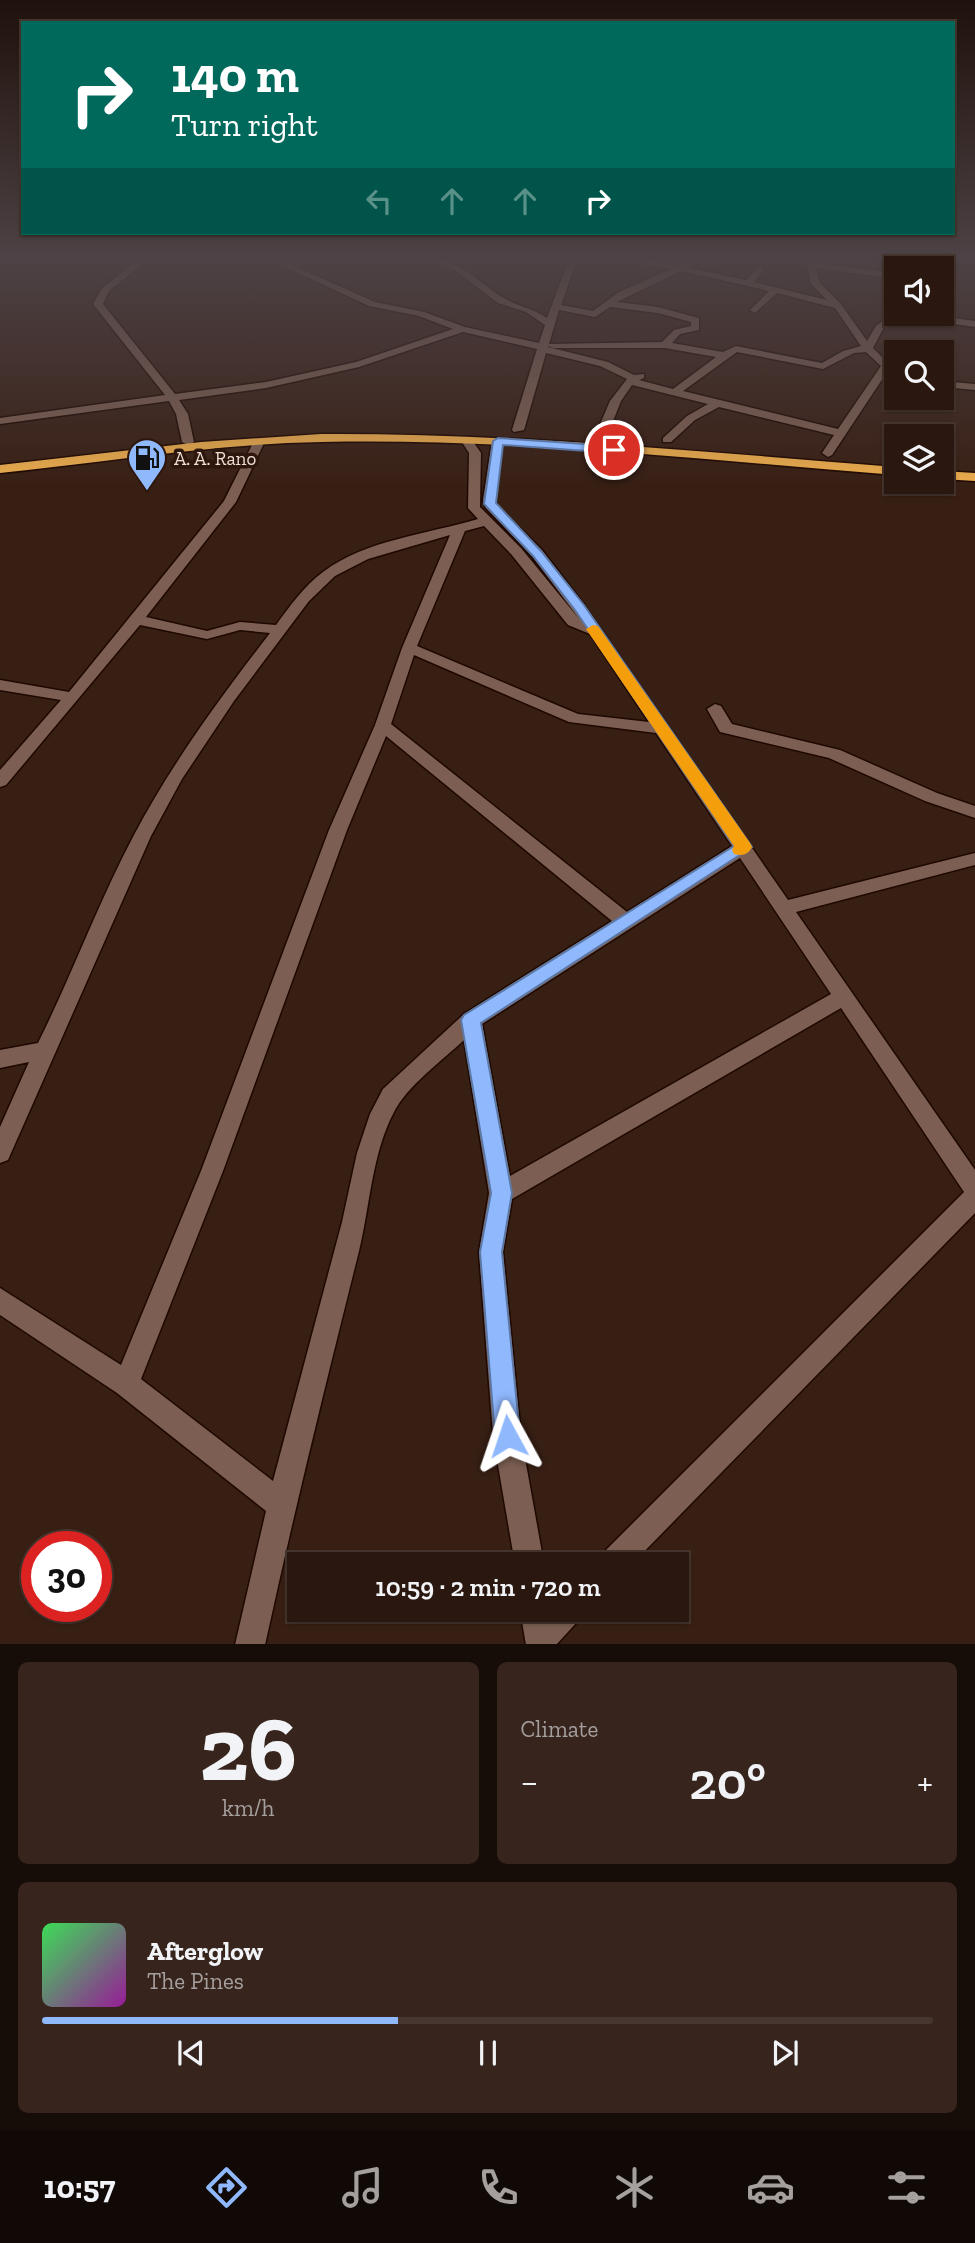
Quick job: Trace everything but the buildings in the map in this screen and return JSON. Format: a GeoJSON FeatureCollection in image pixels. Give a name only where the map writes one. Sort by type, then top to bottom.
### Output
{"type":"FeatureCollection","features":[{"type":"Feature","properties":{"kind":"highway"},"geometry":{"type":"LineString","coordinates":[[0,462],[358,427],[431,426],[884,456]]}},
{"type":"Feature","properties":{"kind":"highway"},"geometry":{"type":"LineString","coordinates":[[0,469],[259,441],[350,438],[466,439],[884,470]]}},
{"type":"Feature","properties":{"kind":"highway"},"geometry":{"type":"LineString","coordinates":[[954,462],[975,463]]}},
{"type":"Feature","properties":{"kind":"highway"},"geometry":{"type":"LineString","coordinates":[[954,476],[975,477]]}},
{"type":"Feature","properties":{"kind":"street"},"geometry":{"type":"LineString","coordinates":[[122,334],[183,414],[188,442]]}},
{"type":"Feature","properties":{"kind":"street"},"geometry":{"type":"LineString","coordinates":[[0,421],[266,385],[359,364],[451,334]]}},
{"type":"Feature","properties":{"kind":"street"},"geometry":{"type":"LineString","coordinates":[[480,334],[626,361],[637,377]]}},
{"type":"Feature","properties":{"kind":"street"},"geometry":{"type":"LineString","coordinates":[[518,430],[547,334]]}},
{"type":"Feature","properties":{"kind":"street"},"geometry":{"type":"LineString","coordinates":[[665,345],[675,334]]}},
{"type":"Feature","properties":{"kind":"street"},"geometry":{"type":"LineString","coordinates":[[828,453],[886,366],[884,361],[868,349],[857,334]]}},
{"type":"Feature","properties":{"kind":"street"},"geometry":{"type":"LineString","coordinates":[[868,349],[876,334]]}},
{"type":"Feature","properties":{"kind":"street"},"geometry":{"type":"LineString","coordinates":[[543,347],[665,345],[724,355]]}},
{"type":"Feature","properties":{"kind":"street"},"geometry":{"type":"LineString","coordinates":[[677,391],[736,349],[823,366],[829,365],[846,351],[868,349]]}},
{"type":"Feature","properties":{"kind":"street"},"geometry":{"type":"LineString","coordinates":[[637,377],[633,382],[840,433]]}},
{"type":"Feature","properties":{"kind":"street"},"geometry":{"type":"LineString","coordinates":[[601,436],[618,395],[637,377]]}},
{"type":"Feature","properties":{"kind":"street"},"geometry":{"type":"LineString","coordinates":[[954,385],[975,387]]}},
{"type":"Feature","properties":{"kind":"street"},"geometry":{"type":"LineString","coordinates":[[667,440],[691,418],[716,404]]}},
{"type":"Feature","properties":{"kind":"street"},"geometry":{"type":"LineString","coordinates":[[466,439],[475,453],[472,502],[486,522],[516,551],[573,622],[594,631]]}},
{"type":"Feature","properties":{"kind":"street"},"geometry":{"type":"LineString","coordinates":[[0,781],[138,620],[230,502],[259,441]]}},
{"type":"Feature","properties":{"kind":"street"},"geometry":{"type":"LineString","coordinates":[[498,441],[489,499],[492,508],[537,553],[594,631],[975,1189]]}},
{"type":"Feature","properties":{"kind":"street"},"geometry":{"type":"LineString","coordinates":[[0,1153],[129,863],[163,800],[218,712],[281,630],[316,586],[348,563],[413,541],[486,522]]}},
{"type":"Feature","properties":{"kind":"street"},"geometry":{"type":"LineString","coordinates":[[126,1384],[212,1171],[338,830],[383,725],[409,648],[459,530]]}},
{"type":"Feature","properties":{"kind":"street"},"geometry":{"type":"LineString","coordinates":[[138,620],[207,635],[240,626],[281,630]]}},
{"type":"Feature","properties":{"kind":"street"},"geometry":{"type":"LineString","coordinates":[[409,648],[575,719],[662,729]]}},
{"type":"Feature","properties":{"kind":"street"},"geometry":{"type":"LineString","coordinates":[[0,685],[73,697]]}},
{"type":"Feature","properties":{"kind":"street"},"geometry":{"type":"LineString","coordinates":[[715,709],[726,728],[834,754],[931,797],[975,812]]}},
{"type":"Feature","properties":{"kind":"street"},"geometry":{"type":"LineString","coordinates":[[383,725],[626,922]]}},
{"type":"Feature","properties":{"kind":"street"},"geometry":{"type":"LineString","coordinates":[[250,1644],[281,1505],[354,1222],[368,1153],[381,1114],[391,1096],[471,1020],[744,847]]}},
{"type":"Feature","properties":{"kind":"street"},"geometry":{"type":"LineString","coordinates":[[784,908],[975,859]]}},
{"type":"Feature","properties":{"kind":"street"},"geometry":{"type":"LineString","coordinates":[[501,1193],[845,996]]}},
{"type":"Feature","properties":{"kind":"street"},"geometry":{"type":"LineString","coordinates":[[471,1020],[501,1193],[491,1252],[508,1436],[527,1552]]}},
{"type":"Feature","properties":{"kind":"street"},"geometry":{"type":"LineString","coordinates":[[0,1059],[45,1050]]}},
{"type":"Feature","properties":{"kind":"street"},"geometry":{"type":"LineString","coordinates":[[624,1552],[975,1197]]}},
{"type":"Feature","properties":{"kind":"street"},"geometry":{"type":"LineString","coordinates":[[0,1300],[126,1384],[281,1505]]}},
{"type":"Feature","properties":{"kind":"slow traffic"},"geometry":{"type":"LineString","coordinates":[[593,629],[744,847],[740,850]]}},
{"type":"Feature","properties":{"kind":"place","name":"A. A. Rano"},"geometry":{"type":"Point","coordinates":[147,492]}},
{"type":"Feature","properties":{"kind":"route"},"geometry":{"type":"LineString","coordinates":[[508,1436],[491,1252],[501,1193],[471,1020],[744,847],[579,608],[537,553],[490,504],[498,441],[614,450]]}}]}
